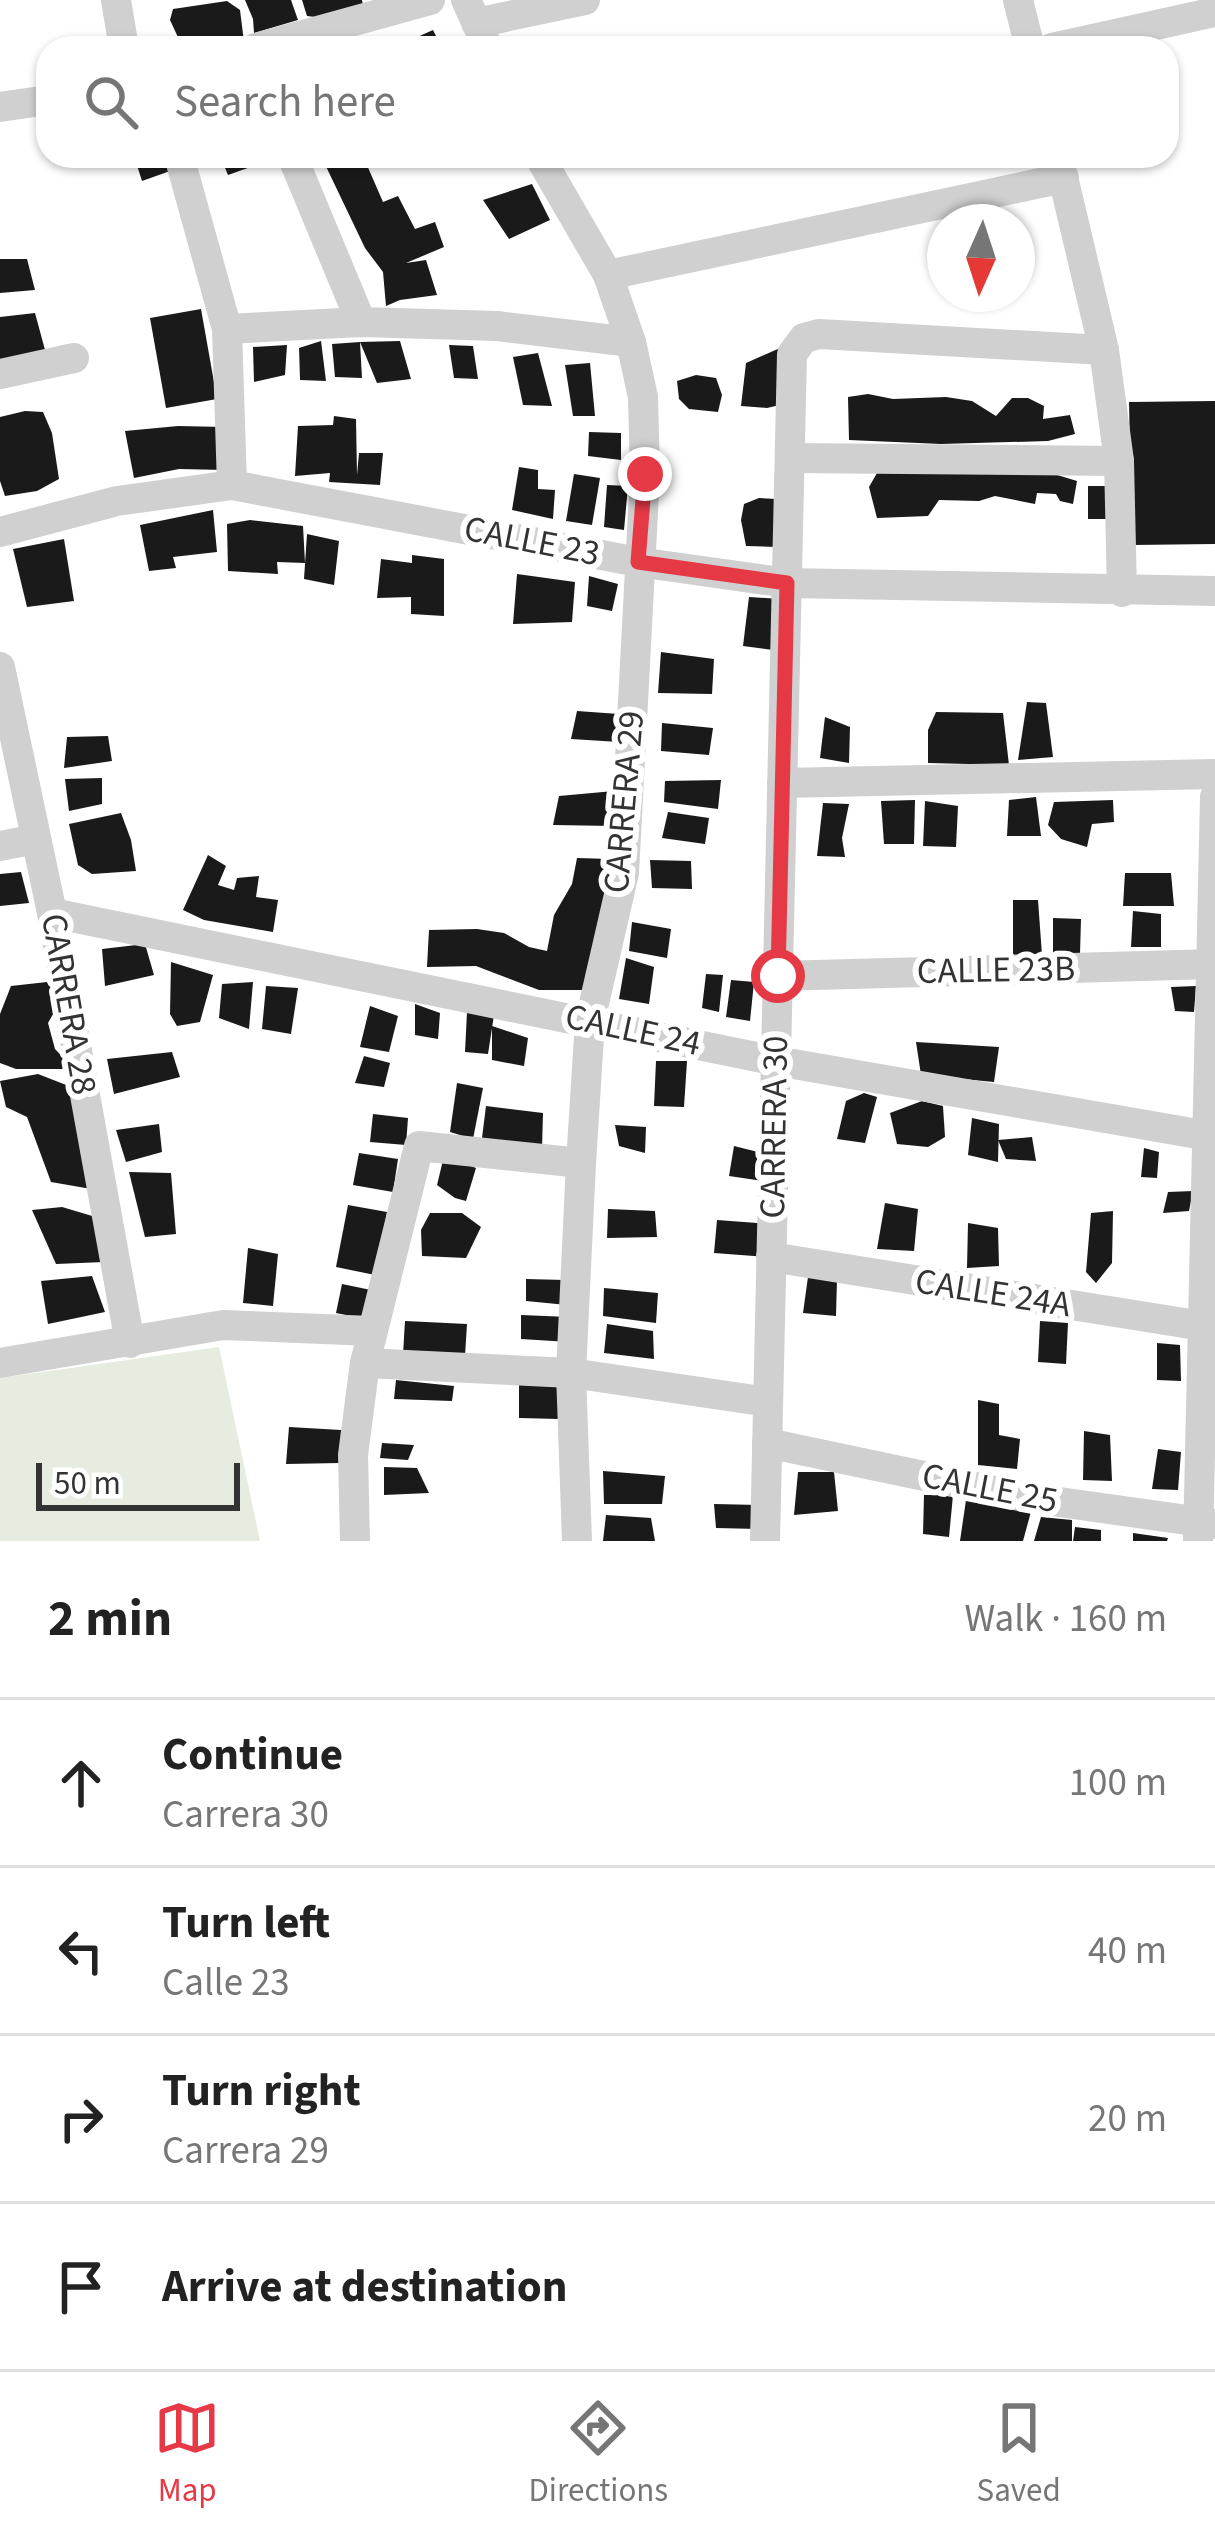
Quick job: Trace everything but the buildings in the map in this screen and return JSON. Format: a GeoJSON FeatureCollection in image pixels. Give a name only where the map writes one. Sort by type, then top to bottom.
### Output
{"type":"FeatureCollection","features":[{"type":"Feature","properties":{"kind":"street"},"geometry":{"type":"LineString","coordinates":[[116,0],[122,36]]}},
{"type":"Feature","properties":{"kind":"street"},"geometry":{"type":"LineString","coordinates":[[300,36],[430,0]]}},
{"type":"Feature","properties":{"kind":"street"},"geometry":{"type":"LineString","coordinates":[[477,24],[585,0]]}},
{"type":"Feature","properties":{"kind":"street"},"geometry":{"type":"LineString","coordinates":[[1018,0],[1027,36]]}},
{"type":"Feature","properties":{"kind":"street"},"geometry":{"type":"LineString","coordinates":[[1108,36],[1215,13]]}},
{"type":"Feature","properties":{"kind":"street"},"geometry":{"type":"LineString","coordinates":[[0,107],[36,102]]}},
{"type":"Feature","properties":{"kind":"street"},"geometry":{"type":"LineString","coordinates":[[182,168],[227,329],[232,485]]}},
{"type":"Feature","properties":{"kind":"street"},"geometry":{"type":"LineString","coordinates":[[297,168],[362,322]]}},
{"type":"Feature","properties":{"kind":"street","name":"CARRERA 29"},"geometry":{"type":"LineString","coordinates":[[545,168],[608,275],[644,397],[645,474],[624,873],[590,1021],[581,1163],[571,1373],[577,1541]]}},
{"type":"Feature","properties":{"kind":"street"},"geometry":{"type":"LineString","coordinates":[[608,275],[1057,168]]}},
{"type":"Feature","properties":{"kind":"street"},"geometry":{"type":"LineString","coordinates":[[1061,168],[1103,350],[1119,461],[1122,592]]}},
{"type":"Feature","properties":{"kind":"street"},"geometry":{"type":"LineString","coordinates":[[227,329],[362,322],[497,326],[631,343]]}},
{"type":"Feature","properties":{"kind":"street","name":"CARRERA 30"},"geometry":{"type":"LineString","coordinates":[[765,1541],[792,354],[804,338],[819,334],[1103,350]]}},
{"type":"Feature","properties":{"kind":"street"},"geometry":{"type":"LineString","coordinates":[[0,374],[74,358]]}},
{"type":"Feature","properties":{"kind":"street"},"geometry":{"type":"LineString","coordinates":[[790,458],[1119,461]]}},
{"type":"Feature","properties":{"kind":"street","name":"CALLE 23"},"geometry":{"type":"LineString","coordinates":[[0,532],[118,501],[232,485],[638,562],[787,583],[1215,591]]}},
{"type":"Feature","properties":{"kind":"street","name":"CARRERA 28"},"geometry":{"type":"LineString","coordinates":[[0,667],[52,913],[130,1343]]}},
{"type":"Feature","properties":{"kind":"street"},"geometry":{"type":"LineString","coordinates":[[782,783],[1215,774]]}},
{"type":"Feature","properties":{"kind":"street"},"geometry":{"type":"LineString","coordinates":[[1204,1529],[1215,797]]}},
{"type":"Feature","properties":{"kind":"street"},"geometry":{"type":"LineString","coordinates":[[0,846],[36,839]]}},
{"type":"Feature","properties":{"kind":"street","name":"CALLE 24"},"geometry":{"type":"LineString","coordinates":[[52,913],[776,1061],[1211,1137]]}},
{"type":"Feature","properties":{"kind":"street","name":"CALLE 23B"},"geometry":{"type":"LineString","coordinates":[[778,976],[1213,964]]}},
{"type":"Feature","properties":{"kind":"street"},"geometry":{"type":"LineString","coordinates":[[355,1541],[353,1455],[365,1363],[418,1146],[581,1163]]}},
{"type":"Feature","properties":{"kind":"street","name":"CALLE 24A"},"geometry":{"type":"LineString","coordinates":[[771,1257],[1209,1328]]}},
{"type":"Feature","properties":{"kind":"street"},"geometry":{"type":"LineString","coordinates":[[0,1364],[223,1325],[372,1331]]}},
{"type":"Feature","properties":{"kind":"street"},"geometry":{"type":"LineString","coordinates":[[365,1363],[571,1373],[768,1402]]}},
{"type":"Feature","properties":{"kind":"street","name":"CALLE 25"},"geometry":{"type":"LineString","coordinates":[[767,1443],[1204,1529]]}},
{"type":"Feature","properties":{"kind":"shaded area"},"geometry":{"type":"Polygon","coordinates":[[[219,1347],[260,1541],[0,1541],[0,1378],[219,1347]]]}},
{"type":"Feature","properties":{"kind":"route"},"geometry":{"type":"LineString","coordinates":[[645,474],[638,562],[787,583],[778,976]]}}]}
